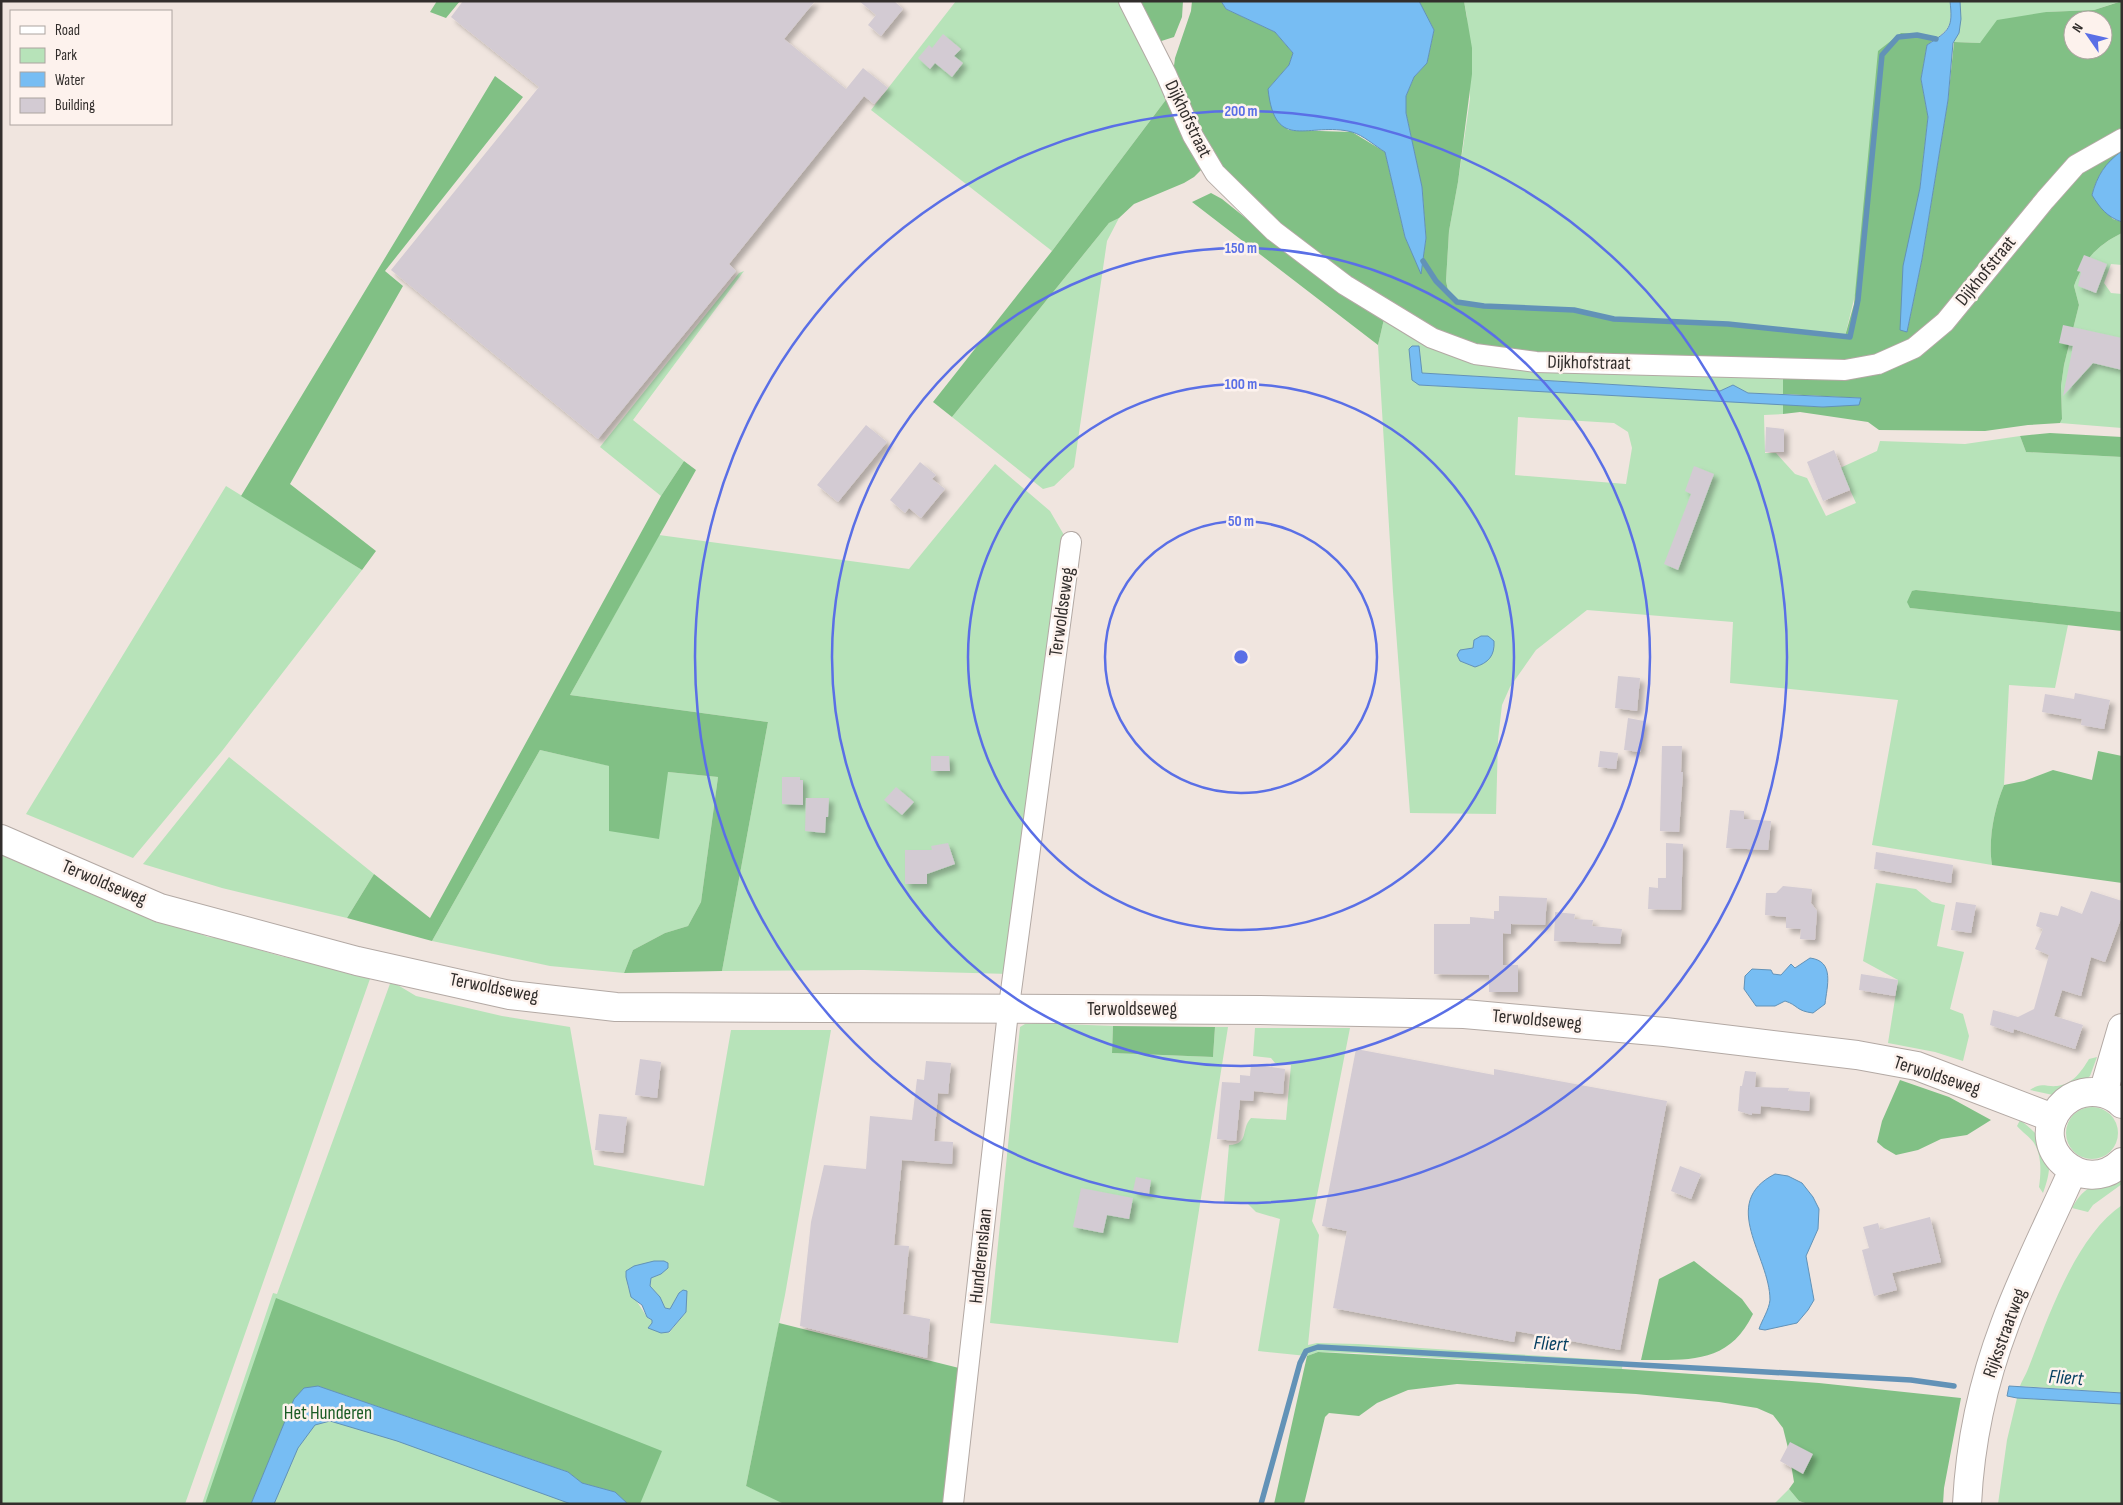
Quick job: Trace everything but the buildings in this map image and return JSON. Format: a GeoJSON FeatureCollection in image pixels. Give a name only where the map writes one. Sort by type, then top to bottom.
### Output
{"type":"FeatureCollection","features":[{"type":"Feature","properties":{"kind":"main road","name":"Terwoldseweg"},"geometry":{"type":"LineString","coordinates":[[1,839],[160,908],[357,961],[510,995],[616,1007],[1424,1012],[1523,1018],[1857,1054],[1901,1062],[1917,1066],[2053,1118]]}},
{"type":"Feature","properties":{"kind":"main road"},"geometry":{"type":"LineString","coordinates":[[2122,1028],[2112,1099],[2086,1092],[2069,1098],[2057,1110],[2050,1133],[2053,1148],[2061,1161],[2073,1170],[2091,1175],[2100,1174],[2109,1171],[2122,1162]]}},
{"type":"Feature","properties":{"kind":"main road","name":"Rijksstraatweg"},"geometry":{"type":"LineString","coordinates":[[1967,1504],[1976,1431],[1994,1354],[2015,1298],[2073,1170]]}},
{"type":"Feature","properties":{"kind":"street","name":"Dijkhofstraat"},"geometry":{"type":"LineString","coordinates":[[1129,1],[1166,74],[1193,136],[1215,173],[1274,231],[1345,285],[1432,338],[1475,354],[1536,362],[1845,370],[1878,364],[1914,348],[1945,322],[2044,200],[2076,165],[2122,139]]}},
{"type":"Feature","properties":{"kind":"street","name":"Terwoldseweg"},"geometry":{"type":"LineString","coordinates":[[1008,1008],[1071,542]]}},
{"type":"Feature","properties":{"kind":"street","name":"Hunderenslaan"},"geometry":{"type":"LineString","coordinates":[[954,1504],[1008,1008]]}},
{"type":"Feature","properties":{"kind":"green space"},"geometry":{"type":"Polygon","coordinates":[[[437,1],[460,1],[446,18],[430,12],[437,1]]]}},
{"type":"Feature","properties":{"kind":"green space"},"geometry":{"type":"Polygon","coordinates":[[[956,1],[1118,1],[1168,97],[1052,251],[871,110],[956,1]]]}},
{"type":"Feature","properties":{"kind":"green space"},"geometry":{"type":"Polygon","coordinates":[[[1136,1],[1183,1],[1182,17],[1174,37],[1155,43],[1136,1]]]}},
{"type":"Feature","properties":{"kind":"green space"},"geometry":{"type":"Polygon","coordinates":[[[1192,1],[1221,1],[1226,9],[1275,32],[1293,53],[1289,65],[1268,89],[1288,130],[1352,132],[1385,152],[1405,237],[1421,273],[1426,238],[1422,188],[1406,113],[1406,96],[1414,77],[1427,63],[1434,30],[1419,1],[1464,1],[1472,48],[1472,74],[1458,182],[1449,231],[1446,281],[1449,295],[1456,302],[1484,306],[1574,310],[1614,319],[1728,324],[1845,336],[1854,304],[1878,51],[1901,33],[1919,34],[1934,40],[1927,45],[1921,79],[1928,117],[1907,332],[1922,259],[1948,100],[1954,42],[1980,43],[1997,20],[2046,12],[2063,11],[2063,60],[2113,60],[2113,10],[2094,10],[2122,1],[2122,130],[1940,318],[1914,337],[1888,352],[1845,363],[1543,358],[1460,342],[1379,299],[1301,241],[1235,185],[1210,150],[1173,74],[1175,58],[1191,11],[1192,1]]]}},
{"type":"Feature","properties":{"kind":"green space"},"geometry":{"type":"Polygon","coordinates":[[[1464,1],[1950,1],[1951,19],[1948,28],[1934,40],[1919,34],[1845,336],[1728,324],[1614,319],[1574,310],[1484,306],[1457,302],[1449,295],[1446,281],[1449,231],[1470,99],[1467,17],[1464,1]]]}},
{"type":"Feature","properties":{"kind":"green space"},"geometry":{"type":"Polygon","coordinates":[[[1960,1],[2121,1],[2094,10],[2046,12],[1980,43],[1954,42],[1959,26],[1960,1]]]}},
{"type":"Feature","properties":{"kind":"green space"},"geometry":{"type":"Polygon","coordinates":[[[495,76],[523,97],[385,271],[403,286],[290,484],[376,551],[362,570],[241,496],[495,76]]]}},
{"type":"Feature","properties":{"kind":"green space"},"geometry":{"type":"Polygon","coordinates":[[[1168,97],[1203,168],[1184,183],[1134,204],[1119,218],[1109,223],[952,417],[933,402],[1052,251],[1168,97]]]}},
{"type":"Feature","properties":{"kind":"green space"},"geometry":{"type":"Polygon","coordinates":[[[2122,146],[2122,151],[2111,160],[2099,175],[2092,195],[2113,219],[2122,222],[2122,233],[2098,248],[2087,261],[2074,286],[2079,305],[2064,365],[2061,386],[2062,419],[2060,423],[1985,431],[1879,430],[1868,422],[1800,412],[1783,414],[1783,404],[1823,407],[1861,398],[1783,394],[1783,376],[1893,366],[2073,178],[2122,146]]]}},
{"type":"Feature","properties":{"kind":"green space"},"geometry":{"type":"Polygon","coordinates":[[[1211,193],[1222,199],[1309,269],[1384,319],[1378,345],[1192,202],[1211,193]]]}},
{"type":"Feature","properties":{"kind":"green space"},"geometry":{"type":"Polygon","coordinates":[[[1119,218],[1107,241],[1074,467],[1054,486],[1043,489],[952,417],[1109,223],[1119,218]]]}},
{"type":"Feature","properties":{"kind":"green space"},"geometry":{"type":"Polygon","coordinates":[[[2122,233],[2122,265],[2111,264],[2104,283],[2111,293],[2122,294],[2122,428],[2060,423],[2062,419],[2061,386],[2064,365],[2079,305],[2074,286],[2087,261],[2098,248],[2122,233]]]}},
{"type":"Feature","properties":{"kind":"green space"},"geometry":{"type":"Polygon","coordinates":[[[744,271],[633,420],[684,461],[661,496],[600,447],[739,273],[744,271]]]}},
{"type":"Feature","properties":{"kind":"green space"},"geometry":{"type":"Polygon","coordinates":[[[1384,319],[1783,376],[1783,394],[1748,393],[1733,385],[1720,391],[1421,373],[1419,346],[1419,385],[1783,404],[1783,414],[1764,415],[1765,453],[1776,453],[1795,474],[1807,478],[1826,516],[1856,503],[1840,468],[1877,451],[1880,441],[1965,444],[2020,436],[2026,452],[2122,457],[2122,612],[1916,590],[1910,608],[2068,625],[2055,688],[2009,685],[2004,785],[1997,804],[1993,825],[1992,865],[1872,845],[1898,700],[1730,683],[1733,622],[1587,610],[1536,650],[1510,687],[1502,705],[1498,740],[1496,814],[1410,813],[1393,592],[1378,345],[1384,319]],[[1518,417],[1515,475],[1626,484],[1632,448],[1628,432],[1614,423],[1518,417]],[[1473,648],[1460,650],[1460,661],[1475,667],[1473,648]]]}},
{"type":"Feature","properties":{"kind":"green space"},"geometry":{"type":"Polygon","coordinates":[[[2050,433],[2122,437],[2122,457],[2026,452],[2020,436],[2050,433]]]}},
{"type":"Feature","properties":{"kind":"green space"},"geometry":{"type":"Polygon","coordinates":[[[684,461],[696,470],[570,695],[768,722],[722,971],[624,973],[633,950],[665,933],[688,926],[701,902],[718,777],[668,772],[659,839],[609,831],[609,766],[540,750],[432,941],[347,918],[374,874],[430,918],[661,496],[684,461]]]}},
{"type":"Feature","properties":{"kind":"green space"},"geometry":{"type":"Polygon","coordinates":[[[995,464],[1050,511],[1064,535],[1064,550],[1009,974],[864,970],[722,971],[768,722],[570,695],[659,535],[909,569],[995,464]]]}},
{"type":"Feature","properties":{"kind":"green space"},"geometry":{"type":"Polygon","coordinates":[[[226,486],[362,570],[222,751],[133,858],[26,814],[226,486]]]}},
{"type":"Feature","properties":{"kind":"green space"},"geometry":{"type":"Polygon","coordinates":[[[1912,591],[2122,612],[2122,631],[1910,608],[1907,602],[1912,591]]]}},
{"type":"Feature","properties":{"kind":"green space"},"geometry":{"type":"Polygon","coordinates":[[[540,750],[610,766],[609,831],[668,772],[718,777],[701,902],[688,926],[665,933],[633,950],[624,973],[550,966],[432,941],[540,750]]]}},
{"type":"Feature","properties":{"kind":"green space"},"geometry":{"type":"Polygon","coordinates":[[[2098,751],[2122,756],[2122,883],[1992,865],[1993,825],[1997,804],[2004,785],[2024,781],[2053,770],[2092,780],[2098,751]]]}},
{"type":"Feature","properties":{"kind":"green space"},"geometry":{"type":"Polygon","coordinates":[[[229,757],[374,874],[347,918],[222,888],[143,864],[229,757]]]}},
{"type":"Feature","properties":{"kind":"green space"},"geometry":{"type":"Polygon","coordinates":[[[1,852],[208,937],[219,938],[280,956],[371,976],[185,1504],[1,1504],[1,852]]]}},
{"type":"Feature","properties":{"kind":"green space"},"geometry":{"type":"Polygon","coordinates":[[[1876,883],[1916,889],[1932,902],[1945,905],[1937,946],[1964,952],[1950,1009],[1963,1014],[1969,1036],[1963,1061],[1935,1052],[1888,1043],[1898,980],[1863,961],[1876,883]]]}},
{"type":"Feature","properties":{"kind":"green space","name":"Het Hunderen"},"geometry":{"type":"Polygon","coordinates":[[[391,981],[416,996],[502,1016],[570,1027],[594,1165],[704,1186],[731,1030],[831,1030],[785,1295],[746,1486],[789,1504],[202,1504],[273,1293],[277,1294],[391,981]],[[626,1271],[628,1288],[647,1317],[652,1320],[648,1328],[669,1333],[686,1312],[679,1293],[670,1309],[665,1308],[660,1297],[650,1286],[651,1278],[661,1274],[626,1271]]]}},
{"type":"Feature","properties":{"kind":"green space"},"geometry":{"type":"Polygon","coordinates":[[[1025,1024],[1113,1026],[1112,1053],[1213,1057],[1215,1027],[1228,1027],[1178,1343],[990,1323],[1020,1027],[1025,1024]]]}},
{"type":"Feature","properties":{"kind":"green space"},"geometry":{"type":"Polygon","coordinates":[[[1113,1026],[1215,1027],[1213,1057],[1112,1053],[1113,1026]]]}},
{"type":"Feature","properties":{"kind":"green space"},"geometry":{"type":"Polygon","coordinates":[[[1255,1028],[1350,1028],[1312,1221],[1319,1235],[1308,1345],[1317,1343],[1358,1344],[1623,1361],[1622,1369],[1356,1353],[1318,1352],[1307,1356],[1258,1351],[1280,1219],[1256,1212],[1248,1204],[1224,1202],[1229,1145],[1240,1142],[1251,1118],[1286,1120],[1291,1065],[1275,1063],[1271,1058],[1253,1056],[1255,1028]]]}},
{"type":"Feature","properties":{"kind":"green space"},"geometry":{"type":"Polygon","coordinates":[[[2097,1057],[2090,1076],[2081,1085],[2053,1095],[2030,1090],[2040,1085],[2057,1086],[2068,1083],[2080,1073],[2089,1059],[2097,1057]]]}},
{"type":"Feature","properties":{"kind":"green space"},"geometry":{"type":"Polygon","coordinates":[[[1900,1080],[1949,1097],[1991,1120],[1967,1135],[1941,1139],[1918,1150],[1896,1155],[1877,1142],[1882,1121],[1900,1080]]]}},
{"type":"Feature","properties":{"kind":"green space"},"geometry":{"type":"Polygon","coordinates":[[[2092,1107],[2106,1111],[2114,1119],[2118,1133],[2114,1147],[2106,1155],[2092,1159],[2078,1155],[2070,1147],[2066,1133],[2070,1119],[2078,1111],[2092,1107]]]}},
{"type":"Feature","properties":{"kind":"green space"},"geometry":{"type":"Polygon","coordinates":[[[2020,1120],[2038,1136],[2047,1152],[2049,1170],[2043,1193],[2039,1187],[2040,1159],[2037,1148],[2017,1126],[2020,1120]]]}},
{"type":"Feature","properties":{"kind":"green space"},"geometry":{"type":"Polygon","coordinates":[[[2122,1173],[2122,1184],[2093,1205],[2088,1212],[2072,1208],[2087,1189],[2122,1173]]]}},
{"type":"Feature","properties":{"kind":"green space"},"geometry":{"type":"Polygon","coordinates":[[[2122,1205],[2122,1393],[2020,1386],[2054,1303],[2077,1258],[2090,1237],[2105,1219],[2122,1205]]]}},
{"type":"Feature","properties":{"kind":"green space"},"geometry":{"type":"Polygon","coordinates":[[[1694,1261],[1742,1299],[1753,1314],[1743,1330],[1720,1351],[1691,1359],[1641,1360],[1659,1279],[1694,1261]]]}},
{"type":"Feature","properties":{"kind":"green space"},"geometry":{"type":"Polygon","coordinates":[[[276,1298],[662,1451],[640,1504],[628,1504],[615,1492],[582,1483],[568,1472],[318,1386],[281,1431],[251,1504],[205,1504],[276,1298]]]}},
{"type":"Feature","properties":{"kind":"green space"},"geometry":{"type":"Polygon","coordinates":[[[779,1323],[959,1368],[945,1504],[784,1504],[746,1486],[779,1323]]]}},
{"type":"Feature","properties":{"kind":"green space"},"geometry":{"type":"Polygon","coordinates":[[[1318,1352],[1622,1369],[1819,1383],[1961,1398],[1944,1488],[1943,1504],[1808,1504],[1799,1501],[1789,1489],[1794,1482],[1783,1428],[1773,1415],[1757,1408],[1719,1402],[1636,1394],[1457,1384],[1408,1390],[1377,1403],[1359,1416],[1329,1413],[1325,1417],[1304,1504],[1274,1504],[1307,1356],[1318,1352]]]}},
{"type":"Feature","properties":{"kind":"green space"},"geometry":{"type":"Polygon","coordinates":[[[2017,1398],[2122,1404],[2122,1504],[1998,1504],[2007,1440],[2017,1398]]]}},
{"type":"Feature","properties":{"kind":"green space"},"geometry":{"type":"Polygon","coordinates":[[[1789,1489],[1799,1501],[1808,1504],[1774,1504],[1789,1489]]]}},
{"type":"Feature","properties":{"kind":"water"},"geometry":{"type":"Polygon","coordinates":[[[1221,1],[1419,1],[1434,30],[1427,63],[1414,77],[1406,96],[1406,113],[1422,187],[1426,238],[1421,274],[1405,237],[1385,152],[1356,133],[1336,130],[1296,131],[1286,128],[1278,122],[1272,109],[1268,89],[1289,65],[1293,53],[1275,32],[1226,9],[1221,1]]]}},
{"type":"Feature","properties":{"kind":"water"},"geometry":{"type":"Polygon","coordinates":[[[1950,1],[1960,1],[1961,19],[1959,33],[1953,43],[1948,100],[1922,259],[1907,332],[1900,330],[1903,266],[1920,188],[1928,117],[1921,79],[1927,45],[1941,36],[1950,23],[1950,1]]]}},
{"type":"Feature","properties":{"kind":"water"},"geometry":{"type":"Polygon","coordinates":[[[2122,151],[2122,222],[2104,212],[2092,195],[2102,170],[2122,151]]]}},
{"type":"Feature","properties":{"kind":"water"},"geometry":{"type":"Polygon","coordinates":[[[1412,346],[1419,346],[1422,373],[1720,391],[1733,385],[1748,393],[1861,398],[1859,405],[1823,407],[1419,385],[1412,380],[1409,349],[1412,346]]]}},
{"type":"Feature","properties":{"kind":"water"},"geometry":{"type":"Polygon","coordinates":[[[1481,636],[1488,636],[1494,641],[1490,658],[1475,667],[1460,661],[1457,655],[1460,650],[1473,648],[1474,640],[1481,636]]]}},
{"type":"Feature","properties":{"kind":"water"},"geometry":{"type":"Polygon","coordinates":[[[1810,958],[1818,960],[1823,964],[1828,975],[1825,1004],[1813,1013],[1803,1011],[1785,1001],[1775,1006],[1756,1006],[1744,989],[1745,976],[1752,969],[1771,970],[1773,974],[1781,975],[1791,964],[1795,968],[1810,958]]]}},
{"type":"Feature","properties":{"kind":"water"},"geometry":{"type":"Polygon","coordinates":[[[1775,1174],[1788,1176],[1802,1183],[1813,1197],[1819,1209],[1818,1229],[1806,1256],[1814,1300],[1797,1323],[1765,1330],[1759,1329],[1770,1300],[1768,1283],[1751,1231],[1748,1215],[1750,1200],[1758,1186],[1775,1174]]]}},
{"type":"Feature","properties":{"kind":"water"},"geometry":{"type":"Polygon","coordinates":[[[654,1261],[668,1263],[668,1268],[661,1274],[651,1278],[650,1286],[660,1297],[665,1308],[670,1309],[679,1293],[683,1290],[687,1291],[686,1312],[669,1332],[661,1333],[648,1328],[652,1320],[647,1317],[642,1305],[631,1297],[626,1277],[626,1271],[634,1266],[654,1261]]]}},
{"type":"Feature","properties":{"kind":"water"},"geometry":{"type":"Polygon","coordinates":[[[318,1386],[568,1472],[582,1483],[615,1492],[628,1504],[571,1504],[397,1441],[330,1421],[315,1425],[298,1448],[274,1504],[251,1504],[294,1399],[304,1388],[318,1386]]]}},
{"type":"Feature","properties":{"kind":"water"},"geometry":{"type":"Polygon","coordinates":[[[2009,1386],[2122,1393],[2122,1404],[2017,1398],[2007,1396],[2009,1386]]]}},
{"type":"Feature","properties":{"kind":"waterway"},"geometry":{"type":"LineString","coordinates":[[1423,261],[1436,281],[1457,302],[1484,306],[1574,310],[1614,319],[1728,324],[1850,337],[1858,300],[1882,55],[1898,37],[1917,35],[1936,39]]}},
{"type":"Feature","properties":{"kind":"waterway","name":"Fliert"},"geometry":{"type":"LineString","coordinates":[[1261,1504],[1300,1363],[1306,1351],[1318,1347],[1911,1380],[1954,1386]]}}]}
